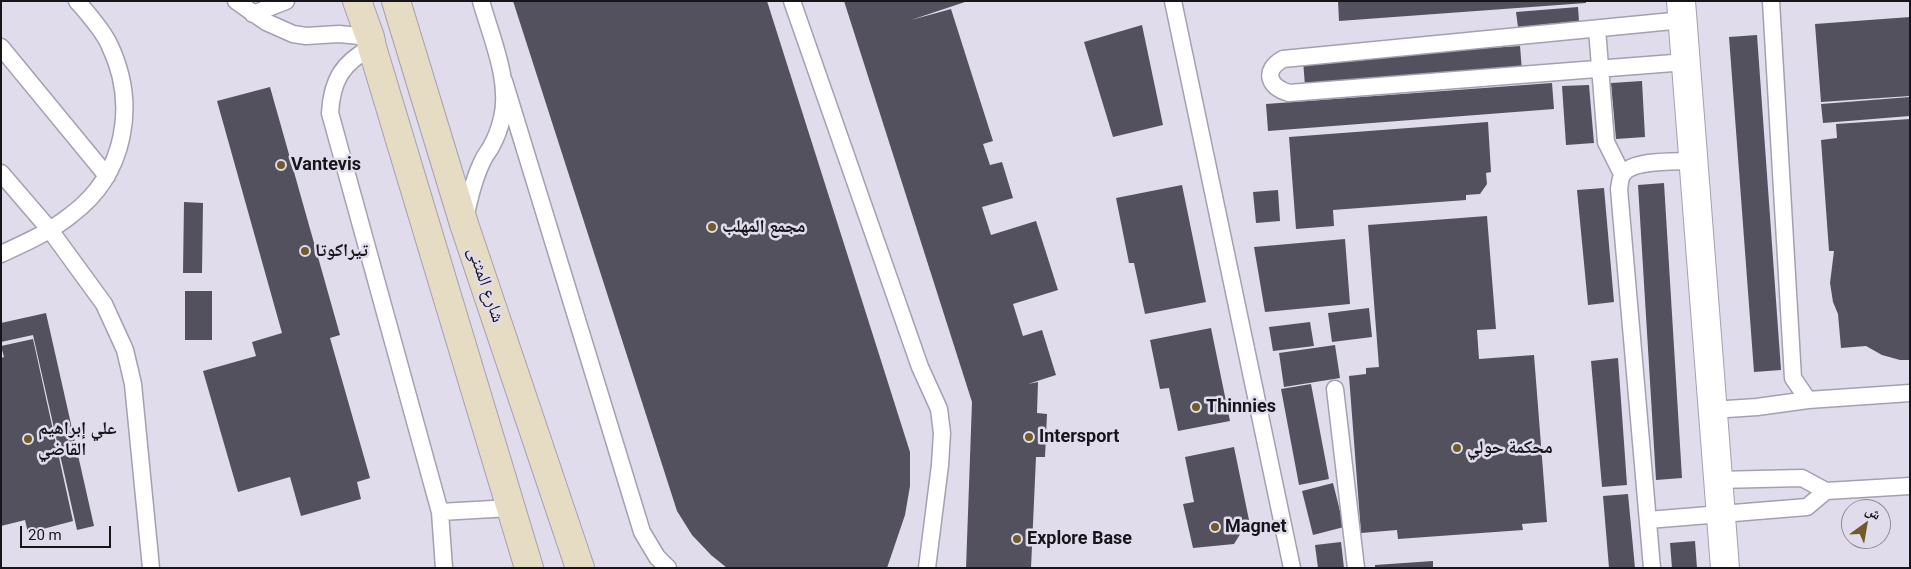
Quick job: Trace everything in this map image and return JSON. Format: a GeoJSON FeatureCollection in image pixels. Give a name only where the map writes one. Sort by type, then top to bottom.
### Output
{"type":"FeatureCollection","features":[{"type":"Feature","properties":{"kind":"street"},"geometry":{"type":"LineString","coordinates":[[357,1],[529,568]]}},
{"type":"Feature","properties":{"kind":"street","name":"شارع المثنى"},"geometry":{"type":"LineString","coordinates":[[396,1],[464,224],[580,568]]}},
{"type":"Feature","properties":{"kind":"street"},"geometry":{"type":"LineString","coordinates":[[1682,10],[1725,568]]}},
{"type":"Feature","properties":{"kind":"lane"},"geometry":{"type":"LineString","coordinates":[[1,254],[50,230],[72,215],[91,198],[107,176],[121,144],[126,110],[122,75],[109,42],[77,1]]}},
{"type":"Feature","properties":{"kind":"lane"},"geometry":{"type":"LineString","coordinates":[[236,1],[253,14],[279,29],[293,34],[306,36],[339,34],[371,42]]}},
{"type":"Feature","properties":{"kind":"lane"},"geometry":{"type":"LineString","coordinates":[[253,14],[286,1]]}},
{"type":"Feature","properties":{"kind":"lane"},"geometry":{"type":"LineString","coordinates":[[481,1],[642,532],[657,558],[668,568]]}},
{"type":"Feature","properties":{"kind":"lane"},"geometry":{"type":"LineString","coordinates":[[792,1],[920,367],[939,409],[942,433],[940,465],[927,568]]}},
{"type":"Feature","properties":{"kind":"lane"},"geometry":{"type":"LineString","coordinates":[[1173,1],[1292,568]]}},
{"type":"Feature","properties":{"kind":"lane"},"geometry":{"type":"LineString","coordinates":[[1771,1],[1793,378],[1808,400]]}},
{"type":"Feature","properties":{"kind":"lane"},"geometry":{"type":"LineString","coordinates":[[1682,10],[1597,29],[1283,59],[1276,63],[1271,70],[1270,78],[1273,85],[1280,90],[1290,93],[1686,62]]}},
{"type":"Feature","properties":{"kind":"lane"},"geometry":{"type":"LineString","coordinates":[[1597,29],[1606,142],[1622,174],[1619,189],[1652,568]]}},
{"type":"Feature","properties":{"kind":"lane"},"geometry":{"type":"LineString","coordinates":[[371,42],[345,66],[336,80],[331,96],[330,113],[440,512],[444,568]]}},
{"type":"Feature","properties":{"kind":"lane"},"geometry":{"type":"LineString","coordinates":[[1,47],[107,176]]}},
{"type":"Feature","properties":{"kind":"lane"},"geometry":{"type":"LineString","coordinates":[[464,224],[475,180],[483,159],[492,147],[502,116],[505,99],[504,81]]}},
{"type":"Feature","properties":{"kind":"lane"},"geometry":{"type":"LineString","coordinates":[[1622,174],[1629,168],[1639,164],[1693,161]]}},
{"type":"Feature","properties":{"kind":"lane"},"geometry":{"type":"LineString","coordinates":[[1,173],[50,230],[104,304],[125,350],[133,384],[151,568]]}},
{"type":"Feature","properties":{"kind":"lane"},"geometry":{"type":"LineString","coordinates":[[1335,389],[1356,568]]}},
{"type":"Feature","properties":{"kind":"lane"},"geometry":{"type":"LineString","coordinates":[[1712,410],[1756,407],[1808,400],[1910,393]]}},
{"type":"Feature","properties":{"kind":"lane"},"geometry":{"type":"LineString","coordinates":[[1717,480],[1802,478],[1826,491],[1910,486]]}},
{"type":"Feature","properties":{"kind":"lane"},"geometry":{"type":"LineString","coordinates":[[1648,520],[1807,507],[1826,491]]}},
{"type":"Feature","properties":{"kind":"lane"},"geometry":{"type":"LineString","coordinates":[[440,512],[511,508]]}},
{"type":"Feature","properties":{"kind":"building","name":"مجمع المهلب"},"geometry":{"type":"Polygon","coordinates":[[[513,1],[767,1],[910,452],[910,486],[905,515],[887,568],[727,568],[711,555],[692,535],[677,511],[513,1]]]}},
{"type":"Feature","properties":{"kind":"building"},"geometry":{"type":"Polygon","coordinates":[[[844,1],[968,1],[911,20],[951,9],[993,141],[983,144],[990,165],[1002,162],[1013,198],[982,207],[991,235],[1036,221],[1058,290],[1013,304],[1023,336],[1042,330],[1056,375],[1028,384],[1038,382],[1037,413],[1047,414],[1045,457],[1036,457],[1031,568],[966,568],[972,402],[844,1]]]}},
{"type":"Feature","properties":{"kind":"building"},"geometry":{"type":"Polygon","coordinates":[[[1338,1],[1586,1],[1586,3],[1339,21],[1338,1]]]}},
{"type":"Feature","properties":{"kind":"building"},"geometry":{"type":"Polygon","coordinates":[[[1578,7],[1579,21],[1518,27],[1516,12],[1578,7]]]}},
{"type":"Feature","properties":{"kind":"building"},"geometry":{"type":"Polygon","coordinates":[[[1910,17],[1910,96],[1821,102],[1815,24],[1910,17]]]}},
{"type":"Feature","properties":{"kind":"building"},"geometry":{"type":"Polygon","coordinates":[[[1142,25],[1163,125],[1113,137],[1084,42],[1142,25]]]}},
{"type":"Feature","properties":{"kind":"building"},"geometry":{"type":"Polygon","coordinates":[[[1757,35],[1781,370],[1754,372],[1729,37],[1757,35]]]}},
{"type":"Feature","properties":{"kind":"building"},"geometry":{"type":"Polygon","coordinates":[[[1520,46],[1522,71],[1305,86],[1303,60],[1520,46]]]}},
{"type":"Feature","properties":{"kind":"building"},"geometry":{"type":"Polygon","coordinates":[[[1642,81],[1645,137],[1616,139],[1611,83],[1642,81]]]}},
{"type":"Feature","properties":{"kind":"building"},"geometry":{"type":"Polygon","coordinates":[[[1552,83],[1554,109],[1268,131],[1266,104],[1552,83]]]}},
{"type":"Feature","properties":{"kind":"building"},"geometry":{"type":"Polygon","coordinates":[[[1589,85],[1594,143],[1566,145],[1562,86],[1589,85]]]}},
{"type":"Feature","properties":{"kind":"building"},"geometry":{"type":"Polygon","coordinates":[[[270,87],[340,335],[330,338],[370,478],[357,482],[361,499],[301,516],[290,477],[238,492],[203,371],[256,356],[252,342],[282,333],[217,101],[270,87]]]}},
{"type":"Feature","properties":{"kind":"building"},"geometry":{"type":"Polygon","coordinates":[[[1910,97],[1910,116],[1823,123],[1821,104],[1910,97]]]}},
{"type":"Feature","properties":{"kind":"building"},"geometry":{"type":"Polygon","coordinates":[[[1910,119],[1910,360],[1900,360],[1882,355],[1866,346],[1841,348],[1838,314],[1833,302],[1830,283],[1834,251],[1829,251],[1821,140],[1837,138],[1836,124],[1910,119]]]}},
{"type":"Feature","properties":{"kind":"building"},"geometry":{"type":"Polygon","coordinates":[[[1488,122],[1491,172],[1486,173],[1487,184],[1480,194],[1466,195],[1466,200],[1333,210],[1334,226],[1296,229],[1289,137],[1488,122]]]}},
{"type":"Feature","properties":{"kind":"building"},"geometry":{"type":"Polygon","coordinates":[[[1664,183],[1682,478],[1656,480],[1638,185],[1664,183]]]}},
{"type":"Feature","properties":{"kind":"building"},"geometry":{"type":"Polygon","coordinates":[[[1182,185],[1206,302],[1145,314],[1134,263],[1129,263],[1116,198],[1182,185]]]}},
{"type":"Feature","properties":{"kind":"building"},"geometry":{"type":"Polygon","coordinates":[[[1604,188],[1614,302],[1588,305],[1577,190],[1604,188]]]}},
{"type":"Feature","properties":{"kind":"building"},"geometry":{"type":"Polygon","coordinates":[[[1278,190],[1280,221],[1256,223],[1253,192],[1278,190]]]}},
{"type":"Feature","properties":{"kind":"building"},"geometry":{"type":"Polygon","coordinates":[[[184,202],[203,203],[202,273],[183,273],[184,202]]]}},
{"type":"Feature","properties":{"kind":"building","name":"محكمة حولي"},"geometry":{"type":"Polygon","coordinates":[[[1487,216],[1496,329],[1477,330],[1479,359],[1534,355],[1547,522],[1522,524],[1523,530],[1398,539],[1397,530],[1361,533],[1349,376],[1366,374],[1366,368],[1379,367],[1368,225],[1487,216]]]}},
{"type":"Feature","properties":{"kind":"building"},"geometry":{"type":"Polygon","coordinates":[[[1345,239],[1350,304],[1265,312],[1254,247],[1345,239]]]}},
{"type":"Feature","properties":{"kind":"building"},"geometry":{"type":"Polygon","coordinates":[[[185,291],[212,291],[212,340],[185,340],[185,291]]]}},
{"type":"Feature","properties":{"kind":"building"},"geometry":{"type":"Polygon","coordinates":[[[1369,308],[1372,337],[1332,342],[1328,313],[1369,308]]]}},
{"type":"Feature","properties":{"kind":"building"},"geometry":{"type":"Polygon","coordinates":[[[46,313],[94,526],[77,530],[33,335],[1,342],[1,323],[46,313]]]}},
{"type":"Feature","properties":{"kind":"building"},"geometry":{"type":"Polygon","coordinates":[[[1310,322],[1314,346],[1273,351],[1269,327],[1310,322]]]}},
{"type":"Feature","properties":{"kind":"building"},"geometry":{"type":"Polygon","coordinates":[[[1211,328],[1230,421],[1178,431],[1169,388],[1160,389],[1150,340],[1211,328]]]}},
{"type":"Feature","properties":{"kind":"building","name":"علي إبراهيم القاضي"},"geometry":{"type":"Polygon","coordinates":[[[33,339],[73,521],[28,533],[25,520],[1,526],[1,358],[4,357],[1,346],[33,339]]]}},
{"type":"Feature","properties":{"kind":"building"},"geometry":{"type":"Polygon","coordinates":[[[1335,345],[1340,378],[1284,387],[1279,353],[1335,345]]]}},
{"type":"Feature","properties":{"kind":"building"},"geometry":{"type":"Polygon","coordinates":[[[1618,358],[1627,485],[1602,487],[1591,361],[1618,358]]]}},
{"type":"Feature","properties":{"kind":"building"},"geometry":{"type":"Polygon","coordinates":[[[1311,384],[1329,479],[1299,485],[1281,389],[1311,384]]]}},
{"type":"Feature","properties":{"kind":"building"},"geometry":{"type":"Polygon","coordinates":[[[1234,447],[1249,520],[1234,544],[1193,548],[1183,504],[1194,502],[1185,457],[1234,447]]]}},
{"type":"Feature","properties":{"kind":"building"},"geometry":{"type":"Polygon","coordinates":[[[1333,483],[1344,527],[1313,535],[1302,491],[1333,483]]]}},
{"type":"Feature","properties":{"kind":"building"},"geometry":{"type":"Polygon","coordinates":[[[1628,494],[1635,568],[1609,568],[1603,496],[1628,494]]]}},
{"type":"Feature","properties":{"kind":"building"},"geometry":{"type":"Polygon","coordinates":[[[1695,541],[1697,568],[1672,568],[1670,543],[1695,541]]]}},
{"type":"Feature","properties":{"kind":"building"},"geometry":{"type":"Polygon","coordinates":[[[1341,542],[1344,568],[1318,568],[1315,545],[1341,542]]]}},
{"type":"Feature","properties":{"kind":"building"},"geometry":{"type":"Polygon","coordinates":[[[1433,561],[1433,568],[1375,568],[1375,565],[1433,561]]]}},
{"type":"Feature","properties":{"kind":"place","name":"Vantevis"},"geometry":{"type":"Point","coordinates":[281,165]}},
{"type":"Feature","properties":{"kind":"place","name":"مجمع المهلب"},"geometry":{"type":"Point","coordinates":[712,227]}},
{"type":"Feature","properties":{"kind":"place","name":"تيراكوتا"},"geometry":{"type":"Point","coordinates":[305,251]}},
{"type":"Feature","properties":{"kind":"place","name":"Thinnies"},"geometry":{"type":"Point","coordinates":[1196,407]}},
{"type":"Feature","properties":{"kind":"place","name":"Intersport"},"geometry":{"type":"Point","coordinates":[1029,437]}},
{"type":"Feature","properties":{"kind":"place","name":"علي إبراهيم القاضي"},"geometry":{"type":"Point","coordinates":[28,439]}},
{"type":"Feature","properties":{"kind":"place","name":"محكمة حولي"},"geometry":{"type":"Point","coordinates":[1457,448]}},
{"type":"Feature","properties":{"kind":"place","name":"Magnet"},"geometry":{"type":"Point","coordinates":[1215,527]}},
{"type":"Feature","properties":{"kind":"place","name":"Explore Base"},"geometry":{"type":"Point","coordinates":[1017,539]}}]}
